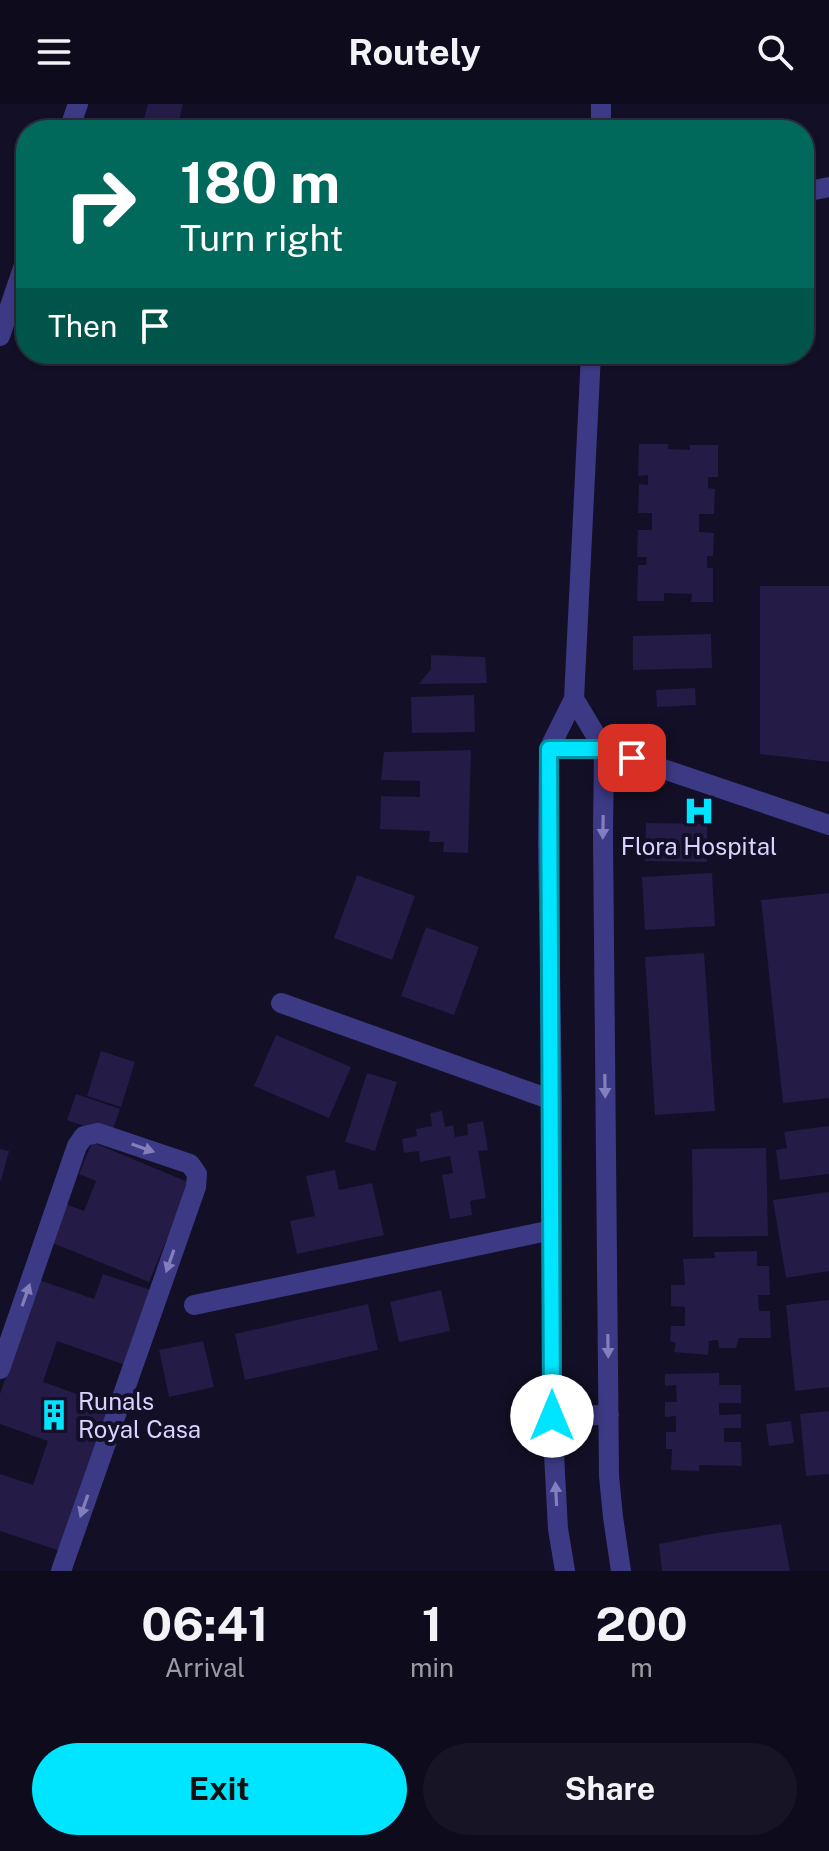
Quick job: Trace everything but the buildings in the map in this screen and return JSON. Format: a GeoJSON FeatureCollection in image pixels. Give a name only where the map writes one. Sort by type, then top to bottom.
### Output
{"type":"FeatureCollection","features":[{"type":"Feature","properties":{"kind":"street"},"geometry":{"type":"LineString","coordinates":[[0,336],[16,289]]}},
{"type":"Feature","properties":{"kind":"street"},"geometry":{"type":"LineString","coordinates":[[565,1571],[558,1529],[552,1416],[549,749],[574,699],[591,364]]}},
{"type":"Feature","properties":{"kind":"street"},"geometry":{"type":"LineString","coordinates":[[574,699],[604,749],[609,1415],[612,1503],[621,1571]]}},
{"type":"Feature","properties":{"kind":"street"},"geometry":{"type":"LineString","coordinates":[[549,749],[604,749],[829,825]]}},
{"type":"Feature","properties":{"kind":"street"},"geometry":{"type":"LineString","coordinates":[[281,1003],[552,1100]]}},
{"type":"Feature","properties":{"kind":"street"},"geometry":{"type":"LineString","coordinates":[[0,1369],[77,1146],[84,1136],[98,1133],[190,1164],[197,1174],[196,1187],[61,1571]]}},
{"type":"Feature","properties":{"kind":"street"},"geometry":{"type":"LineString","coordinates":[[194,1305],[552,1230]]}},
{"type":"Feature","properties":{"kind":"street"},"geometry":{"type":"LineString","coordinates":[[552,1416],[609,1415]]}},
{"type":"Feature","properties":{"kind":"place","name":"Flora Hospital"},"geometry":{"type":"Point","coordinates":[699,811]}},
{"type":"Feature","properties":{"kind":"place","name":"Runals Royal Casa"},"geometry":{"type":"Point","coordinates":[54,1415]}},
{"type":"Feature","properties":{"kind":"route"},"geometry":{"type":"LineString","coordinates":[[552,1416],[549,749],[604,749],[632,758]]}}]}
